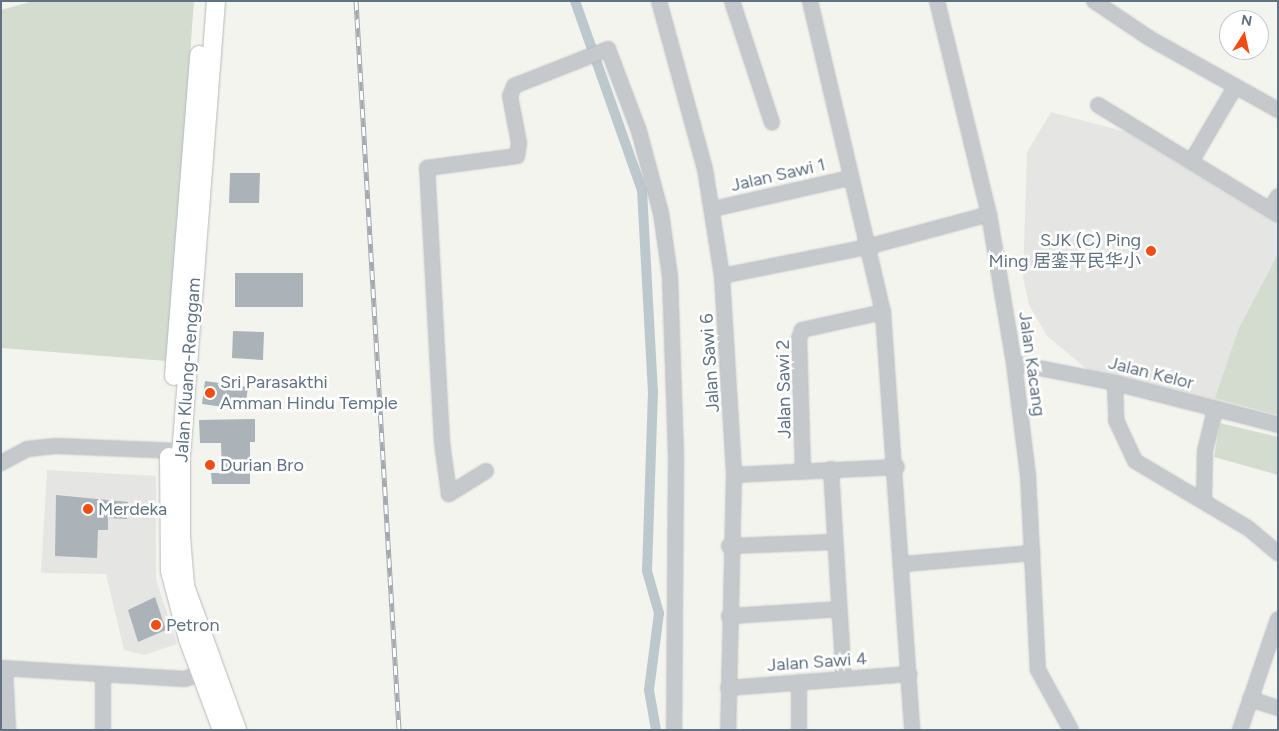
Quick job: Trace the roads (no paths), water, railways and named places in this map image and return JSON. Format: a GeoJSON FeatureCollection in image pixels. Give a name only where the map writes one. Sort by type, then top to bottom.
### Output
{"type":"FeatureCollection","features":[{"type":"Feature","properties":{"kind":"main road","name":"Jalan Kluang-Renggam"},"geometry":{"type":"LineString","coordinates":[[204,1],[175,451],[184,576],[222,730]]}},
{"type":"Feature","properties":{"kind":"main road","name":"Jalan Kluang-Renggam"},"geometry":{"type":"LineString","coordinates":[[175,451],[216,1]]}},
{"type":"Feature","properties":{"kind":"main road","name":"Jalan Kluang-Renggam"},"geometry":{"type":"LineString","coordinates":[[206,670],[237,730]]}},
{"type":"Feature","properties":{"kind":"street","name":"Jalan Sawi 6"},"geometry":{"type":"LineString","coordinates":[[659,1],[713,209],[722,276],[734,475],[729,546],[728,730]]}},
{"type":"Feature","properties":{"kind":"street"},"geometry":{"type":"LineString","coordinates":[[732,1],[772,123]]}},
{"type":"Feature","properties":{"kind":"street"},"geometry":{"type":"LineString","coordinates":[[810,1],[850,178],[883,312],[904,564],[912,730]]}},
{"type":"Feature","properties":{"kind":"street","name":"Jalan Kacang"},"geometry":{"type":"LineString","coordinates":[[938,1],[989,214],[1014,363],[1033,553],[1038,670],[1071,730]]}},
{"type":"Feature","properties":{"kind":"street"},"geometry":{"type":"LineString","coordinates":[[1094,1],[1234,87],[1278,110]]}},
{"type":"Feature","properties":{"kind":"street"},"geometry":{"type":"LineString","coordinates":[[486,471],[449,494],[428,168],[517,156],[519,143],[510,96],[514,86],[594,54],[611,52],[639,130],[661,212],[670,276],[676,459],[674,730]]}},
{"type":"Feature","properties":{"kind":"street"},"geometry":{"type":"LineString","coordinates":[[1191,162],[1234,87]]}},
{"type":"Feature","properties":{"kind":"street"},"geometry":{"type":"LineString","coordinates":[[1098,105],[1274,212],[1278,196]]}},
{"type":"Feature","properties":{"kind":"street","name":"Jalan Sawi 1"},"geometry":{"type":"LineString","coordinates":[[713,209],[850,178]]}},
{"type":"Feature","properties":{"kind":"street"},"geometry":{"type":"LineString","coordinates":[[722,276],[867,247],[989,214]]}},
{"type":"Feature","properties":{"kind":"street","name":"Jalan Sawi 2"},"geometry":{"type":"LineString","coordinates":[[803,471],[798,339],[802,330],[883,312]]}},
{"type":"Feature","properties":{"kind":"street","name":"Jalan Kelor"},"geometry":{"type":"LineString","coordinates":[[1014,363],[1115,383],[1278,425]]}},
{"type":"Feature","properties":{"kind":"street"},"geometry":{"type":"LineString","coordinates":[[1115,383],[1116,420],[1136,460],[1204,502],[1278,553]]}},
{"type":"Feature","properties":{"kind":"street"},"geometry":{"type":"LineString","coordinates":[[1204,502],[1205,451],[1215,410]]}},
{"type":"Feature","properties":{"kind":"street"},"geometry":{"type":"LineString","coordinates":[[1,463],[26,449],[56,446],[175,451]]}},
{"type":"Feature","properties":{"kind":"street"},"geometry":{"type":"LineString","coordinates":[[734,475],[897,467]]}},
{"type":"Feature","properties":{"kind":"street"},"geometry":{"type":"LineString","coordinates":[[831,470],[844,678]]}},
{"type":"Feature","properties":{"kind":"street"},"geometry":{"type":"LineString","coordinates":[[729,546],[835,542]]}},
{"type":"Feature","properties":{"kind":"street"},"geometry":{"type":"LineString","coordinates":[[904,564],[1033,553]]}},
{"type":"Feature","properties":{"kind":"street"},"geometry":{"type":"LineString","coordinates":[[729,616],[839,609]]}},
{"type":"Feature","properties":{"kind":"street"},"geometry":{"type":"LineString","coordinates":[[1240,730],[1278,620]]}},
{"type":"Feature","properties":{"kind":"street"},"geometry":{"type":"LineString","coordinates":[[8,730],[3,668],[186,680],[206,670]]}},
{"type":"Feature","properties":{"kind":"street"},"geometry":{"type":"LineString","coordinates":[[103,674],[103,730]]}},
{"type":"Feature","properties":{"kind":"street","name":"Jalan Sawi 4"},"geometry":{"type":"LineString","coordinates":[[728,688],[909,674]]}},
{"type":"Feature","properties":{"kind":"street"},"geometry":{"type":"LineString","coordinates":[[799,682],[799,730]]}},
{"type":"Feature","properties":{"kind":"street"},"geometry":{"type":"LineString","coordinates":[[1250,699],[1278,708]]}},
{"type":"Feature","properties":{"kind":"waterway"},"geometry":{"type":"LineString","coordinates":[[575,1],[642,190],[653,391],[647,571],[659,613],[649,690],[656,730]]}},
{"type":"Feature","properties":{"kind":"railway"},"geometry":{"type":"LineString","coordinates":[[356,1],[399,730]]}},
{"type":"Feature","properties":{"kind":"place","name":"SJK (C) Ping Ming 居銮平民华小"},"geometry":{"type":"Point","coordinates":[1151,251]}},
{"type":"Feature","properties":{"kind":"place","name":"Sri Parasakthi Amman Hindu Temple"},"geometry":{"type":"Point","coordinates":[210,393]}},
{"type":"Feature","properties":{"kind":"place","name":"Durian Bro"},"geometry":{"type":"Point","coordinates":[210,465]}},
{"type":"Feature","properties":{"kind":"place","name":"Merdeka"},"geometry":{"type":"Point","coordinates":[88,509]}},
{"type":"Feature","properties":{"kind":"place","name":"Petron"},"geometry":{"type":"Point","coordinates":[156,625]}}]}
